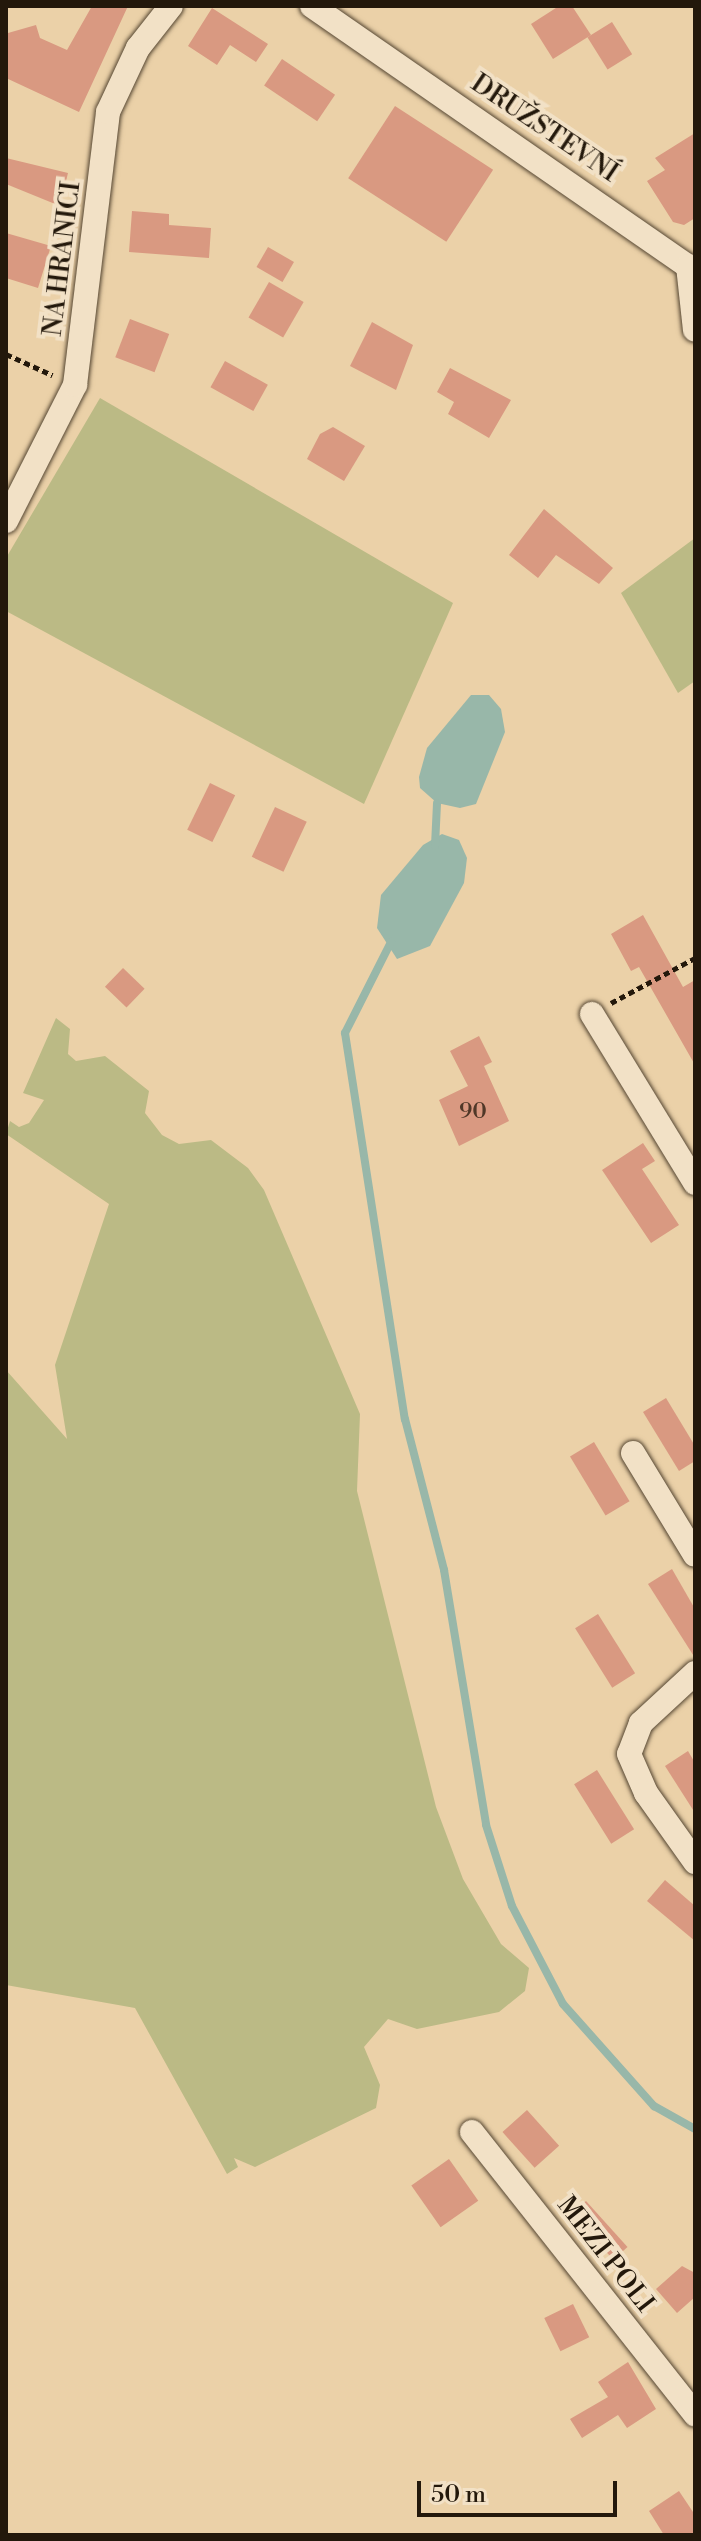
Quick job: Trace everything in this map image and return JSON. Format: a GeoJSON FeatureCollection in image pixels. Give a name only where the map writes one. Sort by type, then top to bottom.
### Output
{"type":"FeatureCollection","features":[{"type":"Feature","properties":{"kind":"street","name":"NA HRANICI"},"geometry":{"type":"LineString","coordinates":[[6,521],[75,385],[108,112],[138,48],[171,6]]}},
{"type":"Feature","properties":{"kind":"street","name":"DRUŽSTEVNÍ"},"geometry":{"type":"LineString","coordinates":[[312,6],[692,264],[695,330]]}},
{"type":"Feature","properties":{"kind":"street"},"geometry":{"type":"LineString","coordinates":[[592,1014],[695,1183]]}},
{"type":"Feature","properties":{"kind":"street"},"geometry":{"type":"LineString","coordinates":[[633,1453],[695,1555]]}},
{"type":"Feature","properties":{"kind":"street"},"geometry":{"type":"LineString","coordinates":[[695,1673],[641,1723],[629,1754],[646,1793],[695,1862]]}},
{"type":"Feature","properties":{"kind":"street","name":"MEZI POLI"},"geometry":{"type":"LineString","coordinates":[[472,2132],[695,2414]]}},
{"type":"Feature","properties":{"kind":"path"},"geometry":{"type":"LineString","coordinates":[[6,354],[75,385]]}},
{"type":"Feature","properties":{"kind":"path"},"geometry":{"type":"LineString","coordinates":[[592,1014],[695,958]]}},
{"type":"Feature","properties":{"kind":"shaded area"},"geometry":{"type":"Polygon","coordinates":[[[100,398],[453,603],[364,804],[6,611],[6,558],[100,398]]]}},
{"type":"Feature","properties":{"kind":"shaded area"},"geometry":{"type":"Polygon","coordinates":[[[695,538],[695,681],[678,693],[621,593],[695,538]]]}},
{"type":"Feature","properties":{"kind":"shaded area"},"geometry":{"type":"Polygon","coordinates":[[[471,695],[489,695],[501,709],[505,732],[476,804],[460,808],[437,803],[420,788],[419,777],[427,748],[471,695]]]}},
{"type":"Feature","properties":{"kind":"shaded area"},"geometry":{"type":"Polygon","coordinates":[[[442,834],[459,840],[467,858],[464,883],[430,946],[397,959],[377,928],[381,895],[423,845],[442,834]]]}},
{"type":"Feature","properties":{"kind":"shaded area"},"geometry":{"type":"Polygon","coordinates":[[[56,1018],[70,1029],[68,1054],[76,1061],[105,1056],[149,1091],[145,1113],[162,1135],[179,1144],[211,1140],[248,1168],[264,1190],[360,1414],[357,1491],[436,1807],[463,1879],[501,1944],[529,1968],[525,1991],[499,2012],[417,2029],[388,2019],[364,2047],[380,2085],[376,2108],[255,2167],[234,2158],[238,2167],[227,2174],[135,2008],[6,1985],[6,1370],[67,1439],[55,1365],[109,1204],[6,1134],[10,1121],[19,1127],[29,1123],[44,1100],[23,1093],[56,1018]]]}},
{"type":"Feature","properties":{"kind":"building"},"geometry":{"type":"Polygon","coordinates":[[[92,6],[128,6],[79,112],[6,78],[8,33],[36,25],[40,38],[67,50],[92,6]]]}},
{"type":"Feature","properties":{"kind":"building"},"geometry":{"type":"Polygon","coordinates":[[[559,6],[572,6],[591,35],[553,59],[531,24],[559,6]]]}},
{"type":"Feature","properties":{"kind":"building"},"geometry":{"type":"Polygon","coordinates":[[[212,8],[268,44],[256,62],[230,45],[217,65],[188,46],[212,8]]]}},
{"type":"Feature","properties":{"kind":"building"},"geometry":{"type":"Polygon","coordinates":[[[612,22],[632,54],[608,70],[587,37],[612,22]]]}},
{"type":"Feature","properties":{"kind":"building"},"geometry":{"type":"Polygon","coordinates":[[[282,59],[335,95],[317,121],[264,86],[282,59]]]}},
{"type":"Feature","properties":{"kind":"building"},"geometry":{"type":"Polygon","coordinates":[[[395,106],[493,170],[446,242],[348,178],[395,106]]]}},
{"type":"Feature","properties":{"kind":"building"},"geometry":{"type":"Polygon","coordinates":[[[695,133],[695,218],[684,225],[673,222],[647,181],[665,170],[655,158],[695,133]]]}},
{"type":"Feature","properties":{"kind":"building"},"geometry":{"type":"Polygon","coordinates":[[[6,158],[68,173],[60,206],[6,184],[6,158]]]}},
{"type":"Feature","properties":{"kind":"building"},"geometry":{"type":"Polygon","coordinates":[[[132,211],[169,214],[169,225],[211,228],[209,258],[129,252],[132,211]]]}},
{"type":"Feature","properties":{"kind":"building"},"geometry":{"type":"Polygon","coordinates":[[[6,233],[51,246],[38,288],[6,278],[6,233]]]}},
{"type":"Feature","properties":{"kind":"building"},"geometry":{"type":"Polygon","coordinates":[[[268,247],[294,262],[282,282],[256,267],[268,247]]]}},
{"type":"Feature","properties":{"kind":"building"},"geometry":{"type":"Polygon","coordinates":[[[269,282],[304,302],[283,338],[248,318],[269,282]]]}},
{"type":"Feature","properties":{"kind":"building"},"geometry":{"type":"Polygon","coordinates":[[[130,319],[169,334],[155,372],[115,357],[130,319]]]}},
{"type":"Feature","properties":{"kind":"building"},"geometry":{"type":"Polygon","coordinates":[[[372,322],[413,345],[396,390],[350,366],[372,322]]]}},
{"type":"Feature","properties":{"kind":"building"},"geometry":{"type":"Polygon","coordinates":[[[225,361],[268,385],[253,411],[210,387],[225,361]]]}},
{"type":"Feature","properties":{"kind":"building"},"geometry":{"type":"Polygon","coordinates":[[[450,368],[511,400],[489,438],[448,414],[454,402],[437,392],[450,368]]]}},
{"type":"Feature","properties":{"kind":"building"},"geometry":{"type":"Polygon","coordinates":[[[333,427],[365,446],[344,481],[307,459],[320,434],[333,427]]]}},
{"type":"Feature","properties":{"kind":"building"},"geometry":{"type":"Polygon","coordinates":[[[544,509],[613,568],[599,584],[556,555],[538,578],[509,555],[544,509]]]}},
{"type":"Feature","properties":{"kind":"building"},"geometry":{"type":"Polygon","coordinates":[[[210,783],[235,795],[212,842],[187,830],[210,783]]]}},
{"type":"Feature","properties":{"kind":"building"},"geometry":{"type":"Polygon","coordinates":[[[275,807],[307,822],[283,872],[252,857],[275,807]]]}},
{"type":"Feature","properties":{"kind":"building"},"geometry":{"type":"Polygon","coordinates":[[[643,915],[683,987],[695,980],[695,1065],[639,967],[631,971],[611,934],[643,915]]]}},
{"type":"Feature","properties":{"kind":"building"},"geometry":{"type":"Polygon","coordinates":[[[123,968],[145,989],[127,1008],[105,987],[123,968]]]}},
{"type":"Feature","properties":{"kind":"building"},"geometry":{"type":"Polygon","coordinates":[[[479,1036],[492,1062],[484,1066],[509,1121],[459,1146],[439,1100],[468,1086],[450,1051],[479,1036]]]}},
{"type":"Feature","properties":{"kind":"building"},"geometry":{"type":"Polygon","coordinates":[[[643,1143],[655,1161],[642,1169],[679,1225],[651,1243],[602,1170],[643,1143]]]}},
{"type":"Feature","properties":{"kind":"building"},"geometry":{"type":"Polygon","coordinates":[[[666,1398],[695,1446],[695,1461],[679,1471],[643,1412],[666,1398]]]}},
{"type":"Feature","properties":{"kind":"building"},"geometry":{"type":"Polygon","coordinates":[[[594,1442],[630,1501],[606,1516],[570,1456],[594,1442]]]}},
{"type":"Feature","properties":{"kind":"building"},"geometry":{"type":"Polygon","coordinates":[[[672,1569],[695,1609],[695,1658],[648,1584],[672,1569]]]}},
{"type":"Feature","properties":{"kind":"building"},"geometry":{"type":"Polygon","coordinates":[[[598,1614],[635,1673],[612,1688],[575,1628],[598,1614]]]}},
{"type":"Feature","properties":{"kind":"building"},"geometry":{"type":"Polygon","coordinates":[[[688,1751],[695,1763],[695,1813],[665,1766],[688,1751]]]}},
{"type":"Feature","properties":{"kind":"building"},"geometry":{"type":"Polygon","coordinates":[[[597,1770],[634,1829],[611,1844],[574,1784],[597,1770]]]}},
{"type":"Feature","properties":{"kind":"building"},"geometry":{"type":"Polygon","coordinates":[[[665,1880],[695,1906],[695,1941],[647,1901],[665,1880]]]}},
{"type":"Feature","properties":{"kind":"building"},"geometry":{"type":"Polygon","coordinates":[[[527,2110],[559,2146],[535,2168],[502,2132],[527,2110]]]}},
{"type":"Feature","properties":{"kind":"building"},"geometry":{"type":"Polygon","coordinates":[[[449,2159],[478,2201],[441,2227],[411,2185],[449,2159]]]}},
{"type":"Feature","properties":{"kind":"building"},"geometry":{"type":"Polygon","coordinates":[[[586,2201],[627,2247],[613,2260],[572,2214],[586,2201]]]}},
{"type":"Feature","properties":{"kind":"building"},"geometry":{"type":"Polygon","coordinates":[[[682,2266],[695,2273],[695,2297],[677,2313],[656,2289],[682,2266]]]}},
{"type":"Feature","properties":{"kind":"building"},"geometry":{"type":"Polygon","coordinates":[[[573,2304],[589,2337],[560,2351],[544,2318],[573,2304]]]}},
{"type":"Feature","properties":{"kind":"building"},"geometry":{"type":"Polygon","coordinates":[[[628,2362],[656,2409],[627,2428],[618,2415],[582,2438],[570,2419],[608,2397],[598,2382],[628,2362]]]}},
{"type":"Feature","properties":{"kind":"building"},"geometry":{"type":"Polygon","coordinates":[[[679,2491],[695,2515],[695,2535],[664,2535],[649,2511],[679,2491]]]}},
{"type":"Feature","properties":{"kind":"waterway"},"geometry":{"type":"LineString","coordinates":[[435,846],[437,803]]}},
{"type":"Feature","properties":{"kind":"waterway"},"geometry":{"type":"LineString","coordinates":[[391,942],[345,1033],[405,1419],[444,1570],[486,1825],[512,1906],[563,2004],[654,2106],[695,2129]]}}]}
